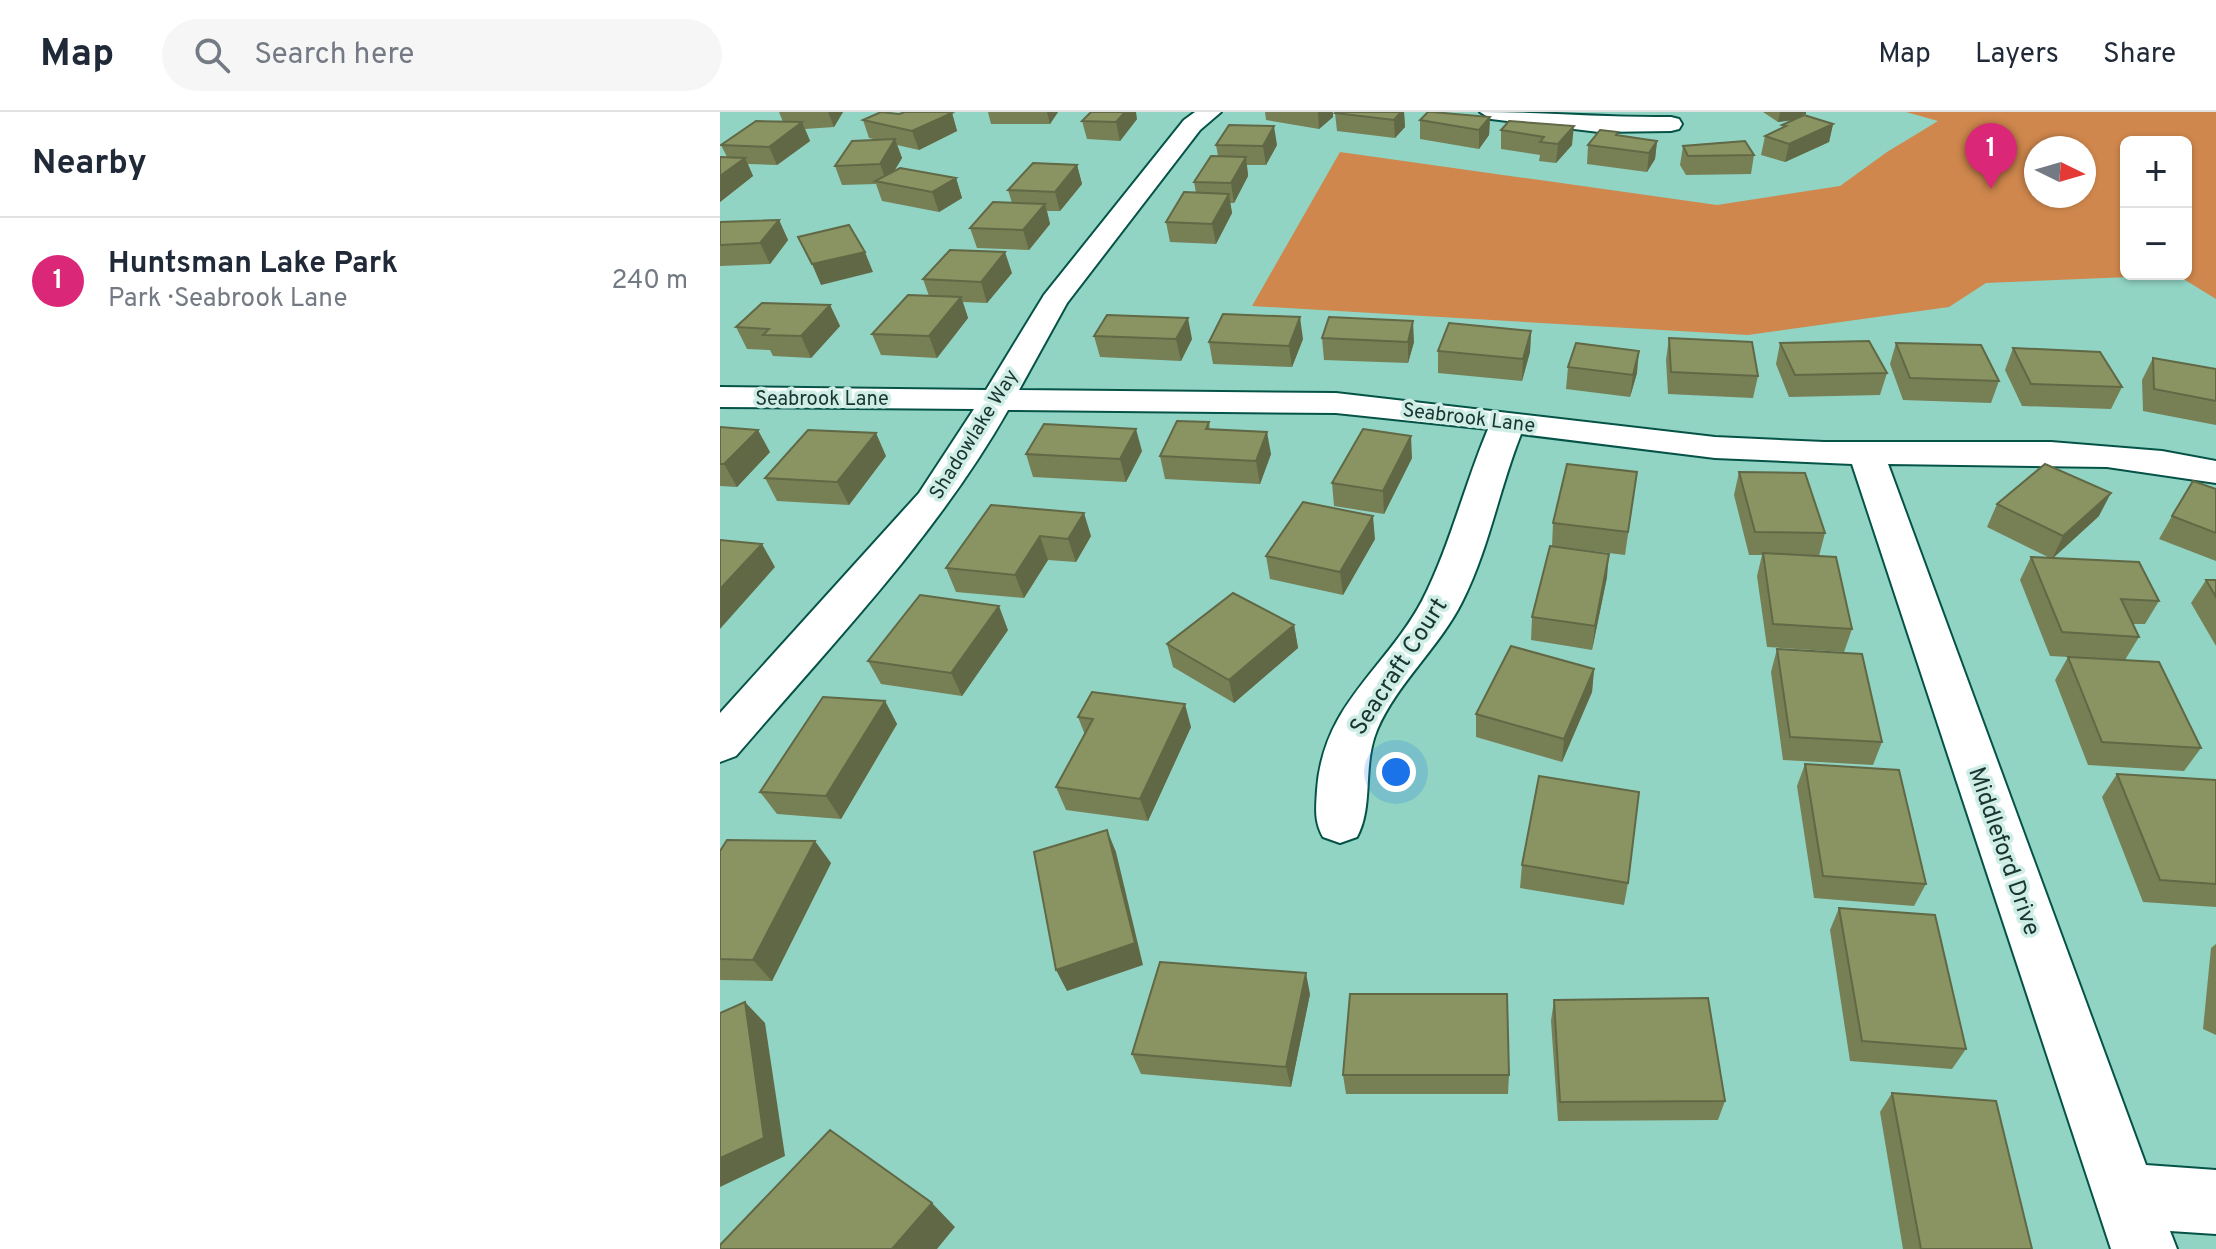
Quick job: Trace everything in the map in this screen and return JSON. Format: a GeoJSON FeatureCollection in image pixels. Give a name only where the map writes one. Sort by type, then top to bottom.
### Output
{"type":"FeatureCollection","features":[{"type":"Feature","properties":{"kind":"street","name":"Shadowlake Way"},"geometry":{"type":"LineString","coordinates":[[720,744],[932,501],[965,454],[1054,301],[1192,125],[1210,112]]}},
{"type":"Feature","properties":{"kind":"street"},"geometry":{"type":"LineString","coordinates":[[1491,112],[1599,125],[1671,124]]}},
{"type":"Feature","properties":{"kind":"street","name":"Seabrook Lane"},"geometry":{"type":"LineString","coordinates":[[720,397],[1336,403],[1396,407],[1705,447],[2135,458],[2216,472]]}},
{"type":"Feature","properties":{"kind":"street","name":"Seacraft Court"},"geometry":{"type":"LineString","coordinates":[[1340,823],[1347,748],[1358,719],[1374,694],[1419,639],[1442,601],[1508,422]]}},
{"type":"Feature","properties":{"kind":"street","name":"Middleford Drive"},"geometry":{"type":"LineString","coordinates":[[1866,453],[2135,1222]]}},
{"type":"Feature","properties":{"kind":"street"},"geometry":{"type":"LineString","coordinates":[[2135,1222],[2216,1202]]}},
{"type":"Feature","properties":{"kind":"shaded area"},"geometry":{"type":"Polygon","coordinates":[[[1906,112],[2216,112],[2216,299],[2185,280],[2192,280],[2192,136],[2120,136],[2120,277],[1986,283],[1949,307],[1748,335],[1252,306],[1340,152],[1717,205],[1840,186],[1938,121],[1906,112]]]}},
{"type":"Feature","properties":{"kind":"building"},"geometry":{"type":"Polygon","coordinates":[[[881,112],[952,113],[912,131],[863,120],[881,112]]]}},
{"type":"Feature","properties":{"kind":"building"},"geometry":{"type":"Polygon","coordinates":[[[1091,112],[1125,112],[1116,122],[1082,121],[1091,112]]]}},
{"type":"Feature","properties":{"kind":"building"},"geometry":{"type":"Polygon","coordinates":[[[1336,112],[1401,112],[1394,120],[1336,112]]]}},
{"type":"Feature","properties":{"kind":"building"},"geometry":{"type":"Polygon","coordinates":[[[1428,112],[1490,117],[1479,130],[1420,120],[1428,112]]]}},
{"type":"Feature","properties":{"kind":"building"},"geometry":{"type":"Polygon","coordinates":[[[1804,115],[1833,124],[1789,144],[1765,136],[1786,126],[1782,125],[1804,115]]]}},
{"type":"Feature","properties":{"kind":"building"},"geometry":{"type":"Polygon","coordinates":[[[756,121],[802,122],[769,147],[721,145],[756,121]]]}},
{"type":"Feature","properties":{"kind":"building"},"geometry":{"type":"Polygon","coordinates":[[[1509,121],[1574,126],[1558,144],[1540,142],[1544,137],[1501,130],[1509,121]]]}},
{"type":"Feature","properties":{"kind":"building"},"geometry":{"type":"Polygon","coordinates":[[[1229,125],[1274,126],[1263,146],[1216,145],[1229,125]]]}},
{"type":"Feature","properties":{"kind":"building"},"geometry":{"type":"Polygon","coordinates":[[[1600,130],[1657,141],[1649,153],[1588,145],[1600,130]]]}},
{"type":"Feature","properties":{"kind":"building"},"geometry":{"type":"Polygon","coordinates":[[[895,139],[880,164],[835,166],[852,141],[895,139]]]}},
{"type":"Feature","properties":{"kind":"building"},"geometry":{"type":"Polygon","coordinates":[[[1745,141],[1754,155],[1688,156],[1683,146],[1745,141]]]}},
{"type":"Feature","properties":{"kind":"building"},"geometry":{"type":"Polygon","coordinates":[[[1211,156],[1246,157],[1231,183],[1194,182],[1211,156]]]}},
{"type":"Feature","properties":{"kind":"building"},"geometry":{"type":"Polygon","coordinates":[[[720,157],[745,158],[720,176],[720,157]]]}},
{"type":"Feature","properties":{"kind":"building"},"geometry":{"type":"Polygon","coordinates":[[[1033,163],[1077,165],[1055,192],[1008,190],[1033,163]]]}},
{"type":"Feature","properties":{"kind":"building"},"geometry":{"type":"Polygon","coordinates":[[[900,168],[956,178],[932,192],[875,181],[900,168]]]}},
{"type":"Feature","properties":{"kind":"building"},"geometry":{"type":"Polygon","coordinates":[[[1184,192],[1229,194],[1212,224],[1166,222],[1184,192]]]}},
{"type":"Feature","properties":{"kind":"building"},"geometry":{"type":"Polygon","coordinates":[[[993,202],[1045,204],[1023,230],[970,228],[993,202]]]}},
{"type":"Feature","properties":{"kind":"building"},"geometry":{"type":"Polygon","coordinates":[[[779,220],[760,243],[720,245],[720,222],[779,220]]]}},
{"type":"Feature","properties":{"kind":"building"},"geometry":{"type":"Polygon","coordinates":[[[849,225],[865,252],[812,264],[798,237],[849,225]]]}},
{"type":"Feature","properties":{"kind":"building"},"geometry":{"type":"Polygon","coordinates":[[[950,250],[1005,252],[981,282],[923,279],[950,250]]]}},
{"type":"Feature","properties":{"kind":"building"},"geometry":{"type":"Polygon","coordinates":[[[908,295],[961,297],[929,336],[872,334],[908,295]]]}},
{"type":"Feature","properties":{"kind":"building"},"geometry":{"type":"Polygon","coordinates":[[[762,303],[830,305],[801,336],[763,335],[769,329],[736,327],[762,303]]]}},
{"type":"Feature","properties":{"kind":"building"},"geometry":{"type":"Polygon","coordinates":[[[1223,314],[1300,317],[1289,346],[1209,342],[1223,314]]]}},
{"type":"Feature","properties":{"kind":"building"},"geometry":{"type":"Polygon","coordinates":[[[1107,315],[1188,318],[1176,339],[1094,336],[1107,315]]]}},
{"type":"Feature","properties":{"kind":"building"},"geometry":{"type":"Polygon","coordinates":[[[1329,317],[1413,321],[1408,342],[1322,338],[1329,317]]]}},
{"type":"Feature","properties":{"kind":"building"},"geometry":{"type":"Polygon","coordinates":[[[1449,323],[1531,331],[1523,359],[1438,351],[1449,323]]]}},
{"type":"Feature","properties":{"kind":"building"},"geometry":{"type":"Polygon","coordinates":[[[1669,338],[1752,342],[1758,376],[1671,372],[1669,338]]]}},
{"type":"Feature","properties":{"kind":"building"},"geometry":{"type":"Polygon","coordinates":[[[1869,341],[1887,373],[1795,375],[1780,343],[1869,341]]]}},
{"type":"Feature","properties":{"kind":"building"},"geometry":{"type":"Polygon","coordinates":[[[1576,343],[1639,351],[1633,375],[1568,367],[1576,343]]]}},
{"type":"Feature","properties":{"kind":"building"},"geometry":{"type":"Polygon","coordinates":[[[1896,343],[1981,345],[1999,381],[1910,378],[1896,343]]]}},
{"type":"Feature","properties":{"kind":"building"},"geometry":{"type":"Polygon","coordinates":[[[2013,348],[2100,352],[2122,387],[2031,384],[2013,348]]]}},
{"type":"Feature","properties":{"kind":"building"},"geometry":{"type":"Polygon","coordinates":[[[2153,358],[2216,369],[2216,401],[2154,389],[2153,358]]]}},
{"type":"Feature","properties":{"kind":"building"},"geometry":{"type":"Polygon","coordinates":[[[1177,421],[1209,422],[1206,429],[1267,432],[1256,461],[1160,456],[1177,421]]]}},
{"type":"Feature","properties":{"kind":"building"},"geometry":{"type":"Polygon","coordinates":[[[1044,424],[1136,429],[1120,459],[1026,454],[1044,424]]]}},
{"type":"Feature","properties":{"kind":"building"},"geometry":{"type":"Polygon","coordinates":[[[720,427],[758,430],[724,464],[720,464],[720,427]]]}},
{"type":"Feature","properties":{"kind":"building"},"geometry":{"type":"Polygon","coordinates":[[[1363,429],[1411,436],[1383,491],[1332,483],[1363,429]]]}},
{"type":"Feature","properties":{"kind":"building"},"geometry":{"type":"Polygon","coordinates":[[[808,430],[876,433],[837,482],[765,478],[808,430]]]}},
{"type":"Feature","properties":{"kind":"building"},"geometry":{"type":"Polygon","coordinates":[[[1567,464],[1637,472],[1628,532],[1553,523],[1567,464]]]}},
{"type":"Feature","properties":{"kind":"building"},"geometry":{"type":"Polygon","coordinates":[[[2045,464],[2111,493],[2063,536],[1997,504],[2045,464]]]}},
{"type":"Feature","properties":{"kind":"building"},"geometry":{"type":"Polygon","coordinates":[[[1739,472],[1805,473],[1825,533],[1755,532],[1739,472]]]}},
{"type":"Feature","properties":{"kind":"building"},"geometry":{"type":"Polygon","coordinates":[[[2193,481],[2216,489],[2216,533],[2172,516],[2193,481]]]}},
{"type":"Feature","properties":{"kind":"building"},"geometry":{"type":"Polygon","coordinates":[[[1303,502],[1373,516],[1340,572],[1266,556],[1303,502]]]}},
{"type":"Feature","properties":{"kind":"building"},"geometry":{"type":"Polygon","coordinates":[[[991,505],[1084,513],[1068,539],[1040,536],[1015,575],[946,568],[991,505]]]}},
{"type":"Feature","properties":{"kind":"building"},"geometry":{"type":"Polygon","coordinates":[[[720,540],[762,544],[720,589],[720,540]]]}},
{"type":"Feature","properties":{"kind":"building"},"geometry":{"type":"Polygon","coordinates":[[[1550,546],[1609,554],[1595,626],[1532,617],[1550,546]]]}},
{"type":"Feature","properties":{"kind":"building"},"geometry":{"type":"Polygon","coordinates":[[[1763,553],[1836,557],[1852,629],[1773,624],[1763,553]]]}},
{"type":"Feature","properties":{"kind":"building"},"geometry":{"type":"Polygon","coordinates":[[[2031,557],[2139,562],[2159,601],[2121,599],[2139,637],[2062,632],[2031,557]]]}},
{"type":"Feature","properties":{"kind":"building"},"geometry":{"type":"Polygon","coordinates":[[[2206,580],[2216,580],[2216,597],[2206,580]]]}},
{"type":"Feature","properties":{"kind":"building"},"geometry":{"type":"Polygon","coordinates":[[[1233,593],[1294,625],[1229,680],[1167,644],[1233,593]]]}},
{"type":"Feature","properties":{"kind":"building"},"geometry":{"type":"Polygon","coordinates":[[[920,595],[999,606],[951,673],[868,661],[920,595]]]}},
{"type":"Feature","properties":{"kind":"building"},"geometry":{"type":"Polygon","coordinates":[[[1511,646],[1594,669],[1564,739],[1476,714],[1511,646]]]}},
{"type":"Feature","properties":{"kind":"building"},"geometry":{"type":"Polygon","coordinates":[[[1777,649],[1862,654],[1882,742],[1790,737],[1777,649]]]}},
{"type":"Feature","properties":{"kind":"building"},"geometry":{"type":"Polygon","coordinates":[[[2068,657],[2159,662],[2201,748],[2102,742],[2068,657]]]}},
{"type":"Feature","properties":{"kind":"building"},"geometry":{"type":"Polygon","coordinates":[[[1092,692],[1185,704],[1140,799],[1056,787],[1093,719],[1078,717],[1092,692]]]}},
{"type":"Feature","properties":{"kind":"building"},"geometry":{"type":"Polygon","coordinates":[[[823,697],[885,701],[826,796],[760,792],[823,697]]]}},
{"type":"Feature","properties":{"kind":"building"},"geometry":{"type":"Polygon","coordinates":[[[1805,764],[1899,770],[1926,884],[1823,876],[1805,764]]]}},
{"type":"Feature","properties":{"kind":"building"},"geometry":{"type":"Polygon","coordinates":[[[2117,774],[2216,780],[2216,884],[2160,880],[2117,774]]]}},
{"type":"Feature","properties":{"kind":"building"},"geometry":{"type":"Polygon","coordinates":[[[1539,776],[1639,792],[1628,883],[1522,865],[1539,776]]]}},
{"type":"Feature","properties":{"kind":"building"},"geometry":{"type":"Polygon","coordinates":[[[1107,830],[1135,943],[1056,970],[1034,852],[1107,830]]]}},
{"type":"Feature","properties":{"kind":"building"},"geometry":{"type":"Polygon","coordinates":[[[727,840],[815,841],[753,960],[720,959],[720,851],[727,840]]]}},
{"type":"Feature","properties":{"kind":"building"},"geometry":{"type":"Polygon","coordinates":[[[1839,908],[1935,915],[1966,1049],[1862,1041],[1839,908]]]}},
{"type":"Feature","properties":{"kind":"building"},"geometry":{"type":"Polygon","coordinates":[[[1160,962],[1306,973],[1286,1067],[1132,1054],[1160,962]]]}},
{"type":"Feature","properties":{"kind":"building"},"geometry":{"type":"Polygon","coordinates":[[[1350,994],[1507,994],[1509,1075],[1343,1075],[1350,994]]]}},
{"type":"Feature","properties":{"kind":"building"},"geometry":{"type":"Polygon","coordinates":[[[1708,998],[1725,1101],[1560,1102],[1554,1000],[1708,998]]]}},
{"type":"Feature","properties":{"kind":"building"},"geometry":{"type":"Polygon","coordinates":[[[745,1002],[764,1138],[720,1158],[720,1013],[745,1002]]]}},
{"type":"Feature","properties":{"kind":"building"},"geometry":{"type":"Polygon","coordinates":[[[1892,1093],[1996,1101],[2032,1249],[1921,1249],[1892,1093]]]}},
{"type":"Feature","properties":{"kind":"building"},"geometry":{"type":"Polygon","coordinates":[[[830,1130],[932,1203],[892,1249],[720,1249],[720,1245],[830,1130]]]}},
{"type":"Feature","properties":{"kind":"place","name":"Huntsman Lake Park"},"geometry":{"type":"Point","coordinates":[1991,189]}}]}
